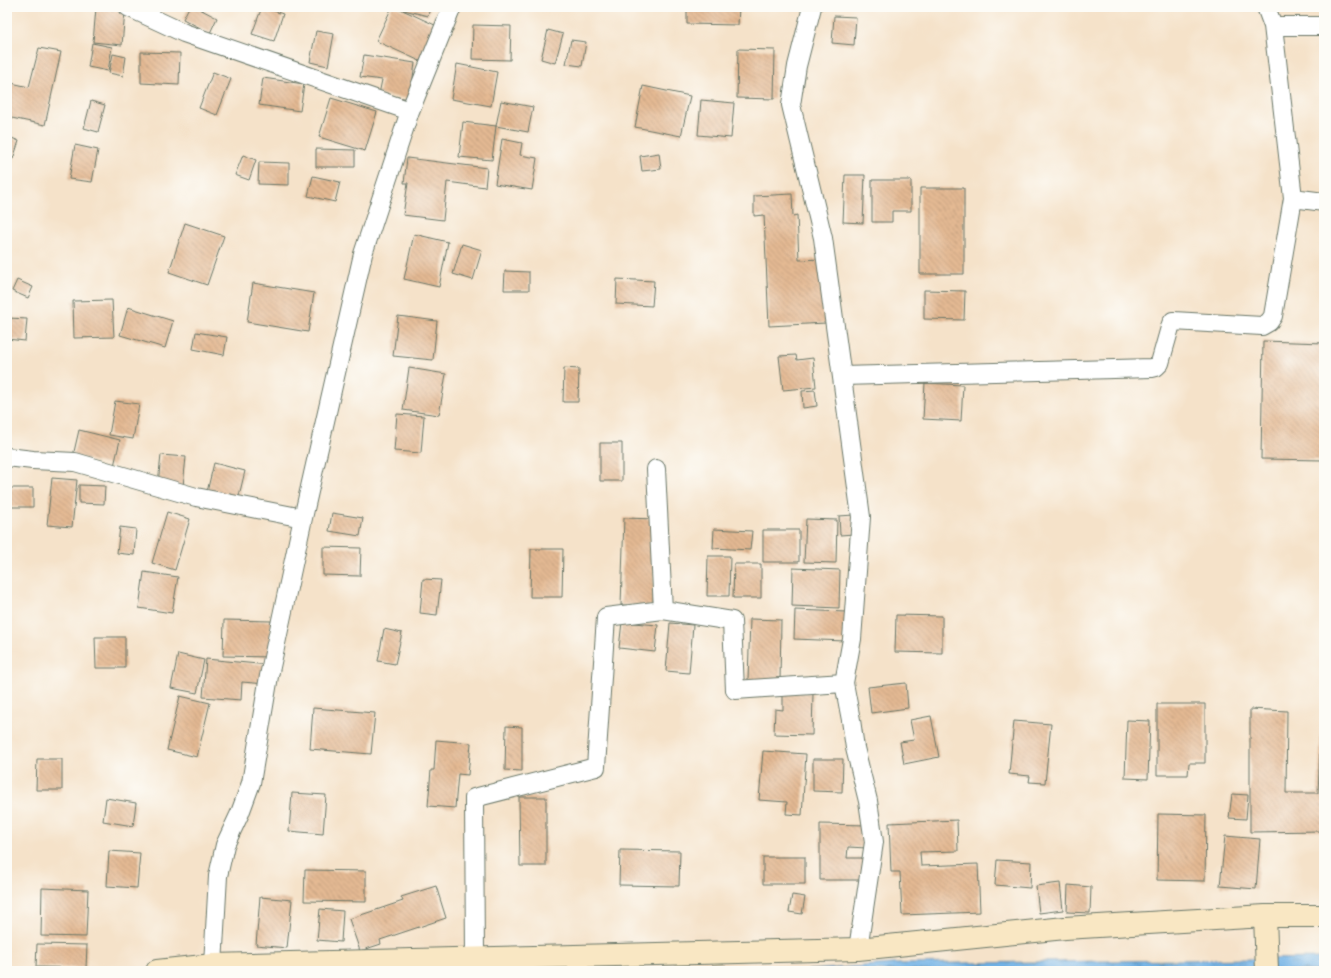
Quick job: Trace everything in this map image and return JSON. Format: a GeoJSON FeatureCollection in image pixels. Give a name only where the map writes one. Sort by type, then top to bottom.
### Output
{"type":"FeatureCollection","features":[{"type":"Feature","properties":{"kind":"main road"},"geometry":{"type":"LineString","coordinates":[[157,971],[213,965],[858,949],[1065,928],[1265,924],[1324,916]]}},
{"type":"Feature","properties":{"kind":"main road"},"geometry":{"type":"LineString","coordinates":[[1265,924],[1267,971]]}},
{"type":"Feature","properties":{"kind":"street"},"geometry":{"type":"LineString","coordinates":[[128,7],[184,33],[410,111]]}},
{"type":"Feature","properties":{"kind":"street"},"geometry":{"type":"LineString","coordinates":[[213,965],[218,876],[225,845],[240,813],[251,782],[269,676],[363,254],[410,111],[452,7]]}},
{"type":"Feature","properties":{"kind":"street"},"geometry":{"type":"LineString","coordinates":[[812,7],[797,66],[791,105],[823,238],[861,517],[852,639],[844,683],[855,748],[868,801],[874,842],[858,949]]}},
{"type":"Feature","properties":{"kind":"street"},"geometry":{"type":"LineString","coordinates":[[842,376],[1152,368],[1160,364],[1170,324],[1173,321],[1262,326],[1269,322],[1273,316],[1293,198],[1273,26],[1266,7]]}},
{"type":"Feature","properties":{"kind":"street"},"geometry":{"type":"LineString","coordinates":[[1273,26],[1324,26]]}},
{"type":"Feature","properties":{"kind":"street"},"geometry":{"type":"LineString","coordinates":[[1293,198],[1324,202]]}},
{"type":"Feature","properties":{"kind":"street"},"geometry":{"type":"LineString","coordinates":[[7,457],[75,462],[196,497],[303,518]]}},
{"type":"Feature","properties":{"kind":"street"},"geometry":{"type":"LineString","coordinates":[[656,469],[663,610]]}},
{"type":"Feature","properties":{"kind":"street"},"geometry":{"type":"LineString","coordinates":[[475,958],[474,798],[596,767],[606,618],[663,610],[732,621],[735,690],[844,683]]}},
{"type":"Feature","properties":{"kind":"water"},"geometry":{"type":"Polygon","coordinates":[[[1324,958],[1324,971],[797,971],[891,964],[1324,958]]]}},
{"type":"Feature","properties":{"kind":"building"},"geometry":{"type":"Polygon","coordinates":[[[7,7],[11,7],[9,24],[7,24],[7,7]]]}},
{"type":"Feature","properties":{"kind":"building"},"geometry":{"type":"Polygon","coordinates":[[[189,7],[196,7],[217,18],[210,33],[183,19],[189,7]]]}},
{"type":"Feature","properties":{"kind":"building"},"geometry":{"type":"Polygon","coordinates":[[[262,7],[283,14],[274,41],[252,34],[262,7]]]}},
{"type":"Feature","properties":{"kind":"building"},"geometry":{"type":"Polygon","coordinates":[[[392,7],[396,7],[437,26],[420,61],[376,41],[392,7]]]}},
{"type":"Feature","properties":{"kind":"building"},"geometry":{"type":"Polygon","coordinates":[[[405,7],[430,7],[428,16],[404,10],[405,7]]]}},
{"type":"Feature","properties":{"kind":"building"},"geometry":{"type":"Polygon","coordinates":[[[687,7],[739,7],[738,25],[687,24],[687,7]]]}},
{"type":"Feature","properties":{"kind":"building"},"geometry":{"type":"Polygon","coordinates":[[[96,8],[125,11],[122,45],[93,42],[96,8]]]}},
{"type":"Feature","properties":{"kind":"building"},"geometry":{"type":"Polygon","coordinates":[[[834,16],[856,17],[854,45],[832,43],[834,16]]]}},
{"type":"Feature","properties":{"kind":"building"},"geometry":{"type":"Polygon","coordinates":[[[473,25],[511,26],[510,60],[472,59],[473,25]]]}},
{"type":"Feature","properties":{"kind":"building"},"geometry":{"type":"Polygon","coordinates":[[[548,30],[563,34],[555,63],[541,59],[548,30]]]}},
{"type":"Feature","properties":{"kind":"building"},"geometry":{"type":"Polygon","coordinates":[[[316,31],[334,34],[328,66],[310,62],[316,31]]]}},
{"type":"Feature","properties":{"kind":"building"},"geometry":{"type":"Polygon","coordinates":[[[571,40],[586,42],[582,66],[566,64],[571,40]]]}},
{"type":"Feature","properties":{"kind":"building"},"geometry":{"type":"Polygon","coordinates":[[[92,43],[112,47],[108,71],[88,67],[92,43]]]}},
{"type":"Feature","properties":{"kind":"building"},"geometry":{"type":"Polygon","coordinates":[[[39,48],[61,52],[45,125],[7,117],[7,82],[29,87],[39,48]]]}},
{"type":"Feature","properties":{"kind":"building"},"geometry":{"type":"Polygon","coordinates":[[[738,49],[775,50],[774,99],[737,98],[738,49]]]}},
{"type":"Feature","properties":{"kind":"building"},"geometry":{"type":"Polygon","coordinates":[[[141,52],[180,53],[179,85],[141,83],[141,52]]]}},
{"type":"Feature","properties":{"kind":"building"},"geometry":{"type":"Polygon","coordinates":[[[113,54],[126,57],[123,76],[109,73],[113,54]]]}},
{"type":"Feature","properties":{"kind":"building"},"geometry":{"type":"Polygon","coordinates":[[[364,55],[415,63],[410,99],[379,94],[382,80],[360,77],[364,55]]]}},
{"type":"Feature","properties":{"kind":"building"},"geometry":{"type":"Polygon","coordinates":[[[457,64],[497,72],[491,106],[451,99],[457,64]]]}},
{"type":"Feature","properties":{"kind":"building"},"geometry":{"type":"Polygon","coordinates":[[[213,72],[231,79],[217,115],[199,108],[213,72]]]}},
{"type":"Feature","properties":{"kind":"building"},"geometry":{"type":"Polygon","coordinates":[[[263,78],[304,84],[300,111],[259,105],[263,78]]]}},
{"type":"Feature","properties":{"kind":"building"},"geometry":{"type":"Polygon","coordinates":[[[643,86],[690,96],[681,136],[635,127],[643,86]]]}},
{"type":"Feature","properties":{"kind":"building"},"geometry":{"type":"Polygon","coordinates":[[[331,98],[377,112],[365,151],[319,137],[331,98]]]}},
{"type":"Feature","properties":{"kind":"building"},"geometry":{"type":"Polygon","coordinates":[[[701,100],[734,103],[731,138],[698,135],[701,100]]]}},
{"type":"Feature","properties":{"kind":"building"},"geometry":{"type":"Polygon","coordinates":[[[91,101],[105,105],[98,132],[84,128],[91,101]]]}},
{"type":"Feature","properties":{"kind":"building"},"geometry":{"type":"Polygon","coordinates":[[[501,101],[533,107],[528,132],[496,126],[501,101]]]}},
{"type":"Feature","properties":{"kind":"building"},"geometry":{"type":"Polygon","coordinates":[[[463,122],[496,126],[492,160],[459,157],[463,122]]]}},
{"type":"Feature","properties":{"kind":"building"},"geometry":{"type":"Polygon","coordinates":[[[7,136],[19,141],[13,159],[7,157],[7,136]]]}},
{"type":"Feature","properties":{"kind":"building"},"geometry":{"type":"Polygon","coordinates":[[[502,139],[522,143],[520,155],[537,158],[532,190],[495,184],[502,139]]]}},
{"type":"Feature","properties":{"kind":"building"},"geometry":{"type":"Polygon","coordinates":[[[75,145],[98,150],[92,182],[69,179],[75,145]]]}},
{"type":"Feature","properties":{"kind":"building"},"geometry":{"type":"Polygon","coordinates":[[[316,149],[355,150],[355,167],[316,167],[316,149]]]}},
{"type":"Feature","properties":{"kind":"building"},"geometry":{"type":"Polygon","coordinates":[[[659,153],[661,169],[642,171],[640,156],[659,153]]]}},
{"type":"Feature","properties":{"kind":"building"},"geometry":{"type":"Polygon","coordinates":[[[243,155],[256,160],[249,180],[235,175],[243,155]]]}},
{"type":"Feature","properties":{"kind":"building"},"geometry":{"type":"Polygon","coordinates":[[[407,158],[487,168],[485,187],[447,182],[443,220],[403,215],[408,183],[404,183],[407,158]]]}},
{"type":"Feature","properties":{"kind":"building"},"geometry":{"type":"Polygon","coordinates":[[[259,162],[289,163],[289,185],[258,184],[259,162]]]}},
{"type":"Feature","properties":{"kind":"building"},"geometry":{"type":"Polygon","coordinates":[[[845,175],[865,175],[863,223],[843,222],[845,175]]]}},
{"type":"Feature","properties":{"kind":"building"},"geometry":{"type":"Polygon","coordinates":[[[313,176],[340,182],[335,202],[308,196],[313,176]]]}},
{"type":"Feature","properties":{"kind":"building"},"geometry":{"type":"Polygon","coordinates":[[[872,180],[911,180],[911,211],[892,211],[892,222],[872,222],[872,180]]]}},
{"type":"Feature","properties":{"kind":"building"},"geometry":{"type":"Polygon","coordinates":[[[920,188],[964,188],[964,274],[920,274],[920,188]]]}},
{"type":"Feature","properties":{"kind":"building"},"geometry":{"type":"Polygon","coordinates":[[[792,194],[793,216],[797,215],[799,260],[823,259],[826,323],[769,326],[764,215],[754,216],[754,196],[792,194]]]}},
{"type":"Feature","properties":{"kind":"building"},"geometry":{"type":"Polygon","coordinates":[[[185,223],[224,236],[207,285],[169,272],[185,223]]]}},
{"type":"Feature","properties":{"kind":"building"},"geometry":{"type":"Polygon","coordinates":[[[414,234],[448,242],[439,287],[404,279],[414,234]]]}},
{"type":"Feature","properties":{"kind":"building"},"geometry":{"type":"Polygon","coordinates":[[[462,244],[482,250],[473,280],[453,274],[462,244]]]}},
{"type":"Feature","properties":{"kind":"building"},"geometry":{"type":"Polygon","coordinates":[[[505,271],[529,272],[529,290],[504,290],[505,271]]]}},
{"type":"Feature","properties":{"kind":"building"},"geometry":{"type":"Polygon","coordinates":[[[617,279],[654,281],[652,306],[616,304],[617,279]]]}},
{"type":"Feature","properties":{"kind":"building"},"geometry":{"type":"Polygon","coordinates":[[[17,280],[33,287],[28,298],[12,291],[17,280]]]}},
{"type":"Feature","properties":{"kind":"building"},"geometry":{"type":"Polygon","coordinates":[[[253,283],[314,293],[308,332],[247,322],[253,283]]]}},
{"type":"Feature","properties":{"kind":"building"},"geometry":{"type":"Polygon","coordinates":[[[924,290],[965,291],[964,320],[924,319],[924,290]]]}},
{"type":"Feature","properties":{"kind":"building"},"geometry":{"type":"Polygon","coordinates":[[[112,300],[114,337],[74,338],[73,301],[112,300]]]}},
{"type":"Feature","properties":{"kind":"building"},"geometry":{"type":"Polygon","coordinates":[[[128,307],[173,321],[165,348],[120,335],[128,307]]]}},
{"type":"Feature","properties":{"kind":"building"},"geometry":{"type":"Polygon","coordinates":[[[398,316],[437,321],[433,360],[393,356],[398,316]]]}},
{"type":"Feature","properties":{"kind":"building"},"geometry":{"type":"Polygon","coordinates":[[[8,318],[27,319],[25,341],[7,339],[8,318]]]}},
{"type":"Feature","properties":{"kind":"building"},"geometry":{"type":"Polygon","coordinates":[[[196,332],[227,337],[224,355],[193,349],[196,332]]]}},
{"type":"Feature","properties":{"kind":"building"},"geometry":{"type":"Polygon","coordinates":[[[1263,341],[1324,343],[1324,460],[1261,459],[1263,341]]]}},
{"type":"Feature","properties":{"kind":"building"},"geometry":{"type":"Polygon","coordinates":[[[796,355],[797,360],[813,358],[816,387],[783,390],[779,356],[796,355]]]}},
{"type":"Feature","properties":{"kind":"building"},"geometry":{"type":"Polygon","coordinates":[[[409,368],[446,374],[439,415],[403,410],[409,368]]]}},
{"type":"Feature","properties":{"kind":"building"},"geometry":{"type":"Polygon","coordinates":[[[564,368],[579,369],[578,402],[563,402],[564,368]]]}},
{"type":"Feature","properties":{"kind":"building"},"geometry":{"type":"Polygon","coordinates":[[[925,383],[963,385],[961,421],[923,419],[925,383]]]}},
{"type":"Feature","properties":{"kind":"building"},"geometry":{"type":"Polygon","coordinates":[[[815,390],[817,406],[803,408],[802,391],[815,390]]]}},
{"type":"Feature","properties":{"kind":"building"},"geometry":{"type":"Polygon","coordinates":[[[115,401],[139,404],[133,439],[109,435],[115,401]]]}},
{"type":"Feature","properties":{"kind":"building"},"geometry":{"type":"Polygon","coordinates":[[[397,414],[424,416],[421,453],[394,451],[397,414]]]}},
{"type":"Feature","properties":{"kind":"building"},"geometry":{"type":"Polygon","coordinates":[[[79,430],[120,440],[114,466],[73,456],[79,430]]]}},
{"type":"Feature","properties":{"kind":"building"},"geometry":{"type":"Polygon","coordinates":[[[600,443],[622,443],[622,481],[600,481],[600,443]]]}},
{"type":"Feature","properties":{"kind":"building"},"geometry":{"type":"Polygon","coordinates":[[[161,455],[186,457],[183,486],[158,484],[161,455]]]}},
{"type":"Feature","properties":{"kind":"building"},"geometry":{"type":"Polygon","coordinates":[[[214,463],[245,471],[237,504],[206,496],[214,463]]]}},
{"type":"Feature","properties":{"kind":"building"},"geometry":{"type":"Polygon","coordinates":[[[52,478],[77,480],[72,527],[47,525],[52,478]]]}},
{"type":"Feature","properties":{"kind":"building"},"geometry":{"type":"Polygon","coordinates":[[[79,485],[105,486],[104,504],[79,503],[79,485]]]}},
{"type":"Feature","properties":{"kind":"building"},"geometry":{"type":"Polygon","coordinates":[[[7,488],[33,488],[33,507],[7,507],[7,488]]]}},
{"type":"Feature","properties":{"kind":"building"},"geometry":{"type":"Polygon","coordinates":[[[167,512],[190,519],[175,570],[152,563],[167,512]]]}},
{"type":"Feature","properties":{"kind":"building"},"geometry":{"type":"Polygon","coordinates":[[[332,513],[363,518],[360,536],[329,531],[332,513]]]}},
{"type":"Feature","properties":{"kind":"building"},"geometry":{"type":"Polygon","coordinates":[[[854,515],[854,534],[840,535],[839,516],[854,515]]]}},
{"type":"Feature","properties":{"kind":"building"},"geometry":{"type":"Polygon","coordinates":[[[624,518],[656,519],[653,606],[621,605],[624,518]]]}},
{"type":"Feature","properties":{"kind":"building"},"geometry":{"type":"Polygon","coordinates":[[[806,519],[837,520],[836,563],[804,562],[806,519]]]}},
{"type":"Feature","properties":{"kind":"building"},"geometry":{"type":"Polygon","coordinates":[[[120,527],[136,529],[134,555],[117,553],[120,527]]]}},
{"type":"Feature","properties":{"kind":"building"},"geometry":{"type":"Polygon","coordinates":[[[714,529],[752,531],[750,550],[713,548],[714,529]]]}},
{"type":"Feature","properties":{"kind":"building"},"geometry":{"type":"Polygon","coordinates":[[[763,530],[799,530],[799,562],[763,562],[763,530]]]}},
{"type":"Feature","properties":{"kind":"building"},"geometry":{"type":"Polygon","coordinates":[[[323,547],[361,548],[360,576],[323,575],[323,547]]]}},
{"type":"Feature","properties":{"kind":"building"},"geometry":{"type":"Polygon","coordinates":[[[531,549],[563,549],[562,597],[530,597],[531,549]]]}},
{"type":"Feature","properties":{"kind":"building"},"geometry":{"type":"Polygon","coordinates":[[[708,556],[730,556],[729,596],[707,596],[708,556]]]}},
{"type":"Feature","properties":{"kind":"building"},"geometry":{"type":"Polygon","coordinates":[[[734,564],[761,564],[761,598],[733,598],[734,564]]]}},
{"type":"Feature","properties":{"kind":"building"},"geometry":{"type":"Polygon","coordinates":[[[793,568],[840,570],[839,608],[792,606],[793,568]]]}},
{"type":"Feature","properties":{"kind":"building"},"geometry":{"type":"Polygon","coordinates":[[[144,572],[178,577],[172,613],[139,608],[144,572]]]}},
{"type":"Feature","properties":{"kind":"building"},"geometry":{"type":"Polygon","coordinates":[[[423,579],[441,580],[437,615],[420,613],[423,579]]]}},
{"type":"Feature","properties":{"kind":"building"},"geometry":{"type":"Polygon","coordinates":[[[795,610],[846,612],[845,641],[794,639],[795,610]]]}},
{"type":"Feature","properties":{"kind":"building"},"geometry":{"type":"Polygon","coordinates":[[[896,615],[942,616],[942,653],[895,652],[896,615]]]}},
{"type":"Feature","properties":{"kind":"building"},"geometry":{"type":"Polygon","coordinates":[[[750,619],[781,620],[780,681],[748,680],[750,619]]]}},
{"type":"Feature","properties":{"kind":"building"},"geometry":{"type":"Polygon","coordinates":[[[224,620],[271,621],[271,657],[223,656],[224,620]]]}},
{"type":"Feature","properties":{"kind":"building"},"geometry":{"type":"Polygon","coordinates":[[[622,622],[658,625],[655,652],[619,648],[622,622]]]}},
{"type":"Feature","properties":{"kind":"building"},"geometry":{"type":"Polygon","coordinates":[[[670,623],[693,625],[689,673],[666,671],[670,623]]]}},
{"type":"Feature","properties":{"kind":"building"},"geometry":{"type":"Polygon","coordinates":[[[384,629],[402,633],[395,664],[378,661],[384,629]]]}},
{"type":"Feature","properties":{"kind":"building"},"geometry":{"type":"Polygon","coordinates":[[[95,637],[125,637],[125,668],[96,668],[95,637]]]}},
{"type":"Feature","properties":{"kind":"building"},"geometry":{"type":"Polygon","coordinates":[[[178,654],[204,660],[197,693],[171,688],[178,654]]]}},
{"type":"Feature","properties":{"kind":"building"},"geometry":{"type":"Polygon","coordinates":[[[206,659],[268,665],[266,684],[242,682],[241,700],[203,697],[206,659]]]}},
{"type":"Feature","properties":{"kind":"building"},"geometry":{"type":"Polygon","coordinates":[[[906,683],[908,708],[871,713],[868,687],[906,683]]]}},
{"type":"Feature","properties":{"kind":"building"},"geometry":{"type":"Polygon","coordinates":[[[783,692],[813,693],[812,735],[774,734],[775,709],[783,710],[783,692]]]}},
{"type":"Feature","properties":{"kind":"building"},"geometry":{"type":"Polygon","coordinates":[[[180,696],[210,703],[197,757],[167,750],[180,696]]]}},
{"type":"Feature","properties":{"kind":"building"},"geometry":{"type":"Polygon","coordinates":[[[1157,704],[1205,704],[1205,763],[1189,763],[1188,775],[1157,775],[1157,704]]]}},
{"type":"Feature","properties":{"kind":"building"},"geometry":{"type":"Polygon","coordinates":[[[1322,707],[1324,707],[1324,831],[1250,832],[1250,709],[1287,711],[1286,793],[1318,793],[1322,707]]]}},
{"type":"Feature","properties":{"kind":"building"},"geometry":{"type":"Polygon","coordinates":[[[313,708],[375,713],[371,754],[310,749],[313,708]]]}},
{"type":"Feature","properties":{"kind":"building"},"geometry":{"type":"Polygon","coordinates":[[[931,716],[939,757],[904,764],[900,742],[914,740],[910,720],[931,716]]]}},
{"type":"Feature","properties":{"kind":"building"},"geometry":{"type":"Polygon","coordinates":[[[1127,720],[1150,721],[1148,779],[1125,778],[1127,720]]]}},
{"type":"Feature","properties":{"kind":"building"},"geometry":{"type":"Polygon","coordinates":[[[1014,721],[1051,724],[1045,783],[1029,782],[1030,776],[1009,774],[1014,721]]]}},
{"type":"Feature","properties":{"kind":"building"},"geometry":{"type":"Polygon","coordinates":[[[506,726],[522,727],[522,771],[505,770],[506,726]]]}},
{"type":"Feature","properties":{"kind":"building"},"geometry":{"type":"Polygon","coordinates":[[[436,740],[471,743],[468,775],[458,774],[455,808],[428,806],[431,770],[434,770],[436,740]]]}},
{"type":"Feature","properties":{"kind":"building"},"geometry":{"type":"Polygon","coordinates":[[[763,751],[806,754],[802,815],[786,814],[787,802],[759,800],[763,751]]]}},
{"type":"Feature","properties":{"kind":"building"},"geometry":{"type":"Polygon","coordinates":[[[37,759],[62,759],[62,790],[36,790],[37,759]]]}},
{"type":"Feature","properties":{"kind":"building"},"geometry":{"type":"Polygon","coordinates":[[[813,759],[843,759],[842,792],[813,791],[813,759]]]}},
{"type":"Feature","properties":{"kind":"building"},"geometry":{"type":"Polygon","coordinates":[[[292,793],[326,795],[323,834],[289,831],[292,793]]]}},
{"type":"Feature","properties":{"kind":"building"},"geometry":{"type":"Polygon","coordinates":[[[1232,794],[1248,795],[1246,819],[1229,818],[1232,794]]]}},
{"type":"Feature","properties":{"kind":"building"},"geometry":{"type":"Polygon","coordinates":[[[519,797],[546,797],[546,866],[520,866],[519,797]]]}},
{"type":"Feature","properties":{"kind":"building"},"geometry":{"type":"Polygon","coordinates":[[[106,798],[136,803],[133,826],[103,821],[106,798]]]}},
{"type":"Feature","properties":{"kind":"building"},"geometry":{"type":"Polygon","coordinates":[[[1158,814],[1206,815],[1205,881],[1157,880],[1158,814]]]}},
{"type":"Feature","properties":{"kind":"building"},"geometry":{"type":"Polygon","coordinates":[[[957,820],[958,851],[920,852],[921,866],[978,864],[980,912],[902,915],[900,872],[891,872],[889,823],[957,820]]]}},
{"type":"Feature","properties":{"kind":"building"},"geometry":{"type":"Polygon","coordinates":[[[820,824],[867,825],[867,848],[848,847],[847,858],[866,858],[866,880],[820,880],[820,824]]]}},
{"type":"Feature","properties":{"kind":"building"},"geometry":{"type":"Polygon","coordinates":[[[1225,836],[1260,839],[1256,889],[1220,886],[1225,836]]]}},
{"type":"Feature","properties":{"kind":"building"},"geometry":{"type":"Polygon","coordinates":[[[620,850],[680,851],[679,886],[619,885],[620,850]]]}},
{"type":"Feature","properties":{"kind":"building"},"geometry":{"type":"Polygon","coordinates":[[[109,851],[140,853],[137,888],[107,886],[109,851]]]}},
{"type":"Feature","properties":{"kind":"building"},"geometry":{"type":"Polygon","coordinates":[[[763,857],[805,857],[805,884],[763,884],[763,857]]]}},
{"type":"Feature","properties":{"kind":"building"},"geometry":{"type":"Polygon","coordinates":[[[997,860],[1031,862],[1030,888],[995,885],[997,860]]]}},
{"type":"Feature","properties":{"kind":"building"},"geometry":{"type":"Polygon","coordinates":[[[305,870],[366,871],[366,902],[304,901],[305,870]]]}},
{"type":"Feature","properties":{"kind":"building"},"geometry":{"type":"Polygon","coordinates":[[[1060,883],[1063,910],[1039,913],[1036,886],[1060,883]]]}},
{"type":"Feature","properties":{"kind":"building"},"geometry":{"type":"Polygon","coordinates":[[[1068,885],[1091,887],[1090,913],[1067,912],[1068,885]]]}},
{"type":"Feature","properties":{"kind":"building"},"geometry":{"type":"Polygon","coordinates":[[[436,886],[446,918],[380,940],[381,944],[360,951],[349,919],[403,901],[401,897],[436,886]]]}},
{"type":"Feature","properties":{"kind":"building"},"geometry":{"type":"Polygon","coordinates":[[[42,888],[88,890],[86,937],[41,936],[42,888]]]}},
{"type":"Feature","properties":{"kind":"building"},"geometry":{"type":"Polygon","coordinates":[[[792,895],[805,897],[802,914],[789,912],[792,895]]]}},
{"type":"Feature","properties":{"kind":"building"},"geometry":{"type":"Polygon","coordinates":[[[260,897],[292,900],[287,948],[256,945],[260,897]]]}},
{"type":"Feature","properties":{"kind":"building"},"geometry":{"type":"Polygon","coordinates":[[[320,909],[343,911],[341,942],[317,940],[320,909]]]}},
{"type":"Feature","properties":{"kind":"building"},"geometry":{"type":"Polygon","coordinates":[[[37,944],[87,945],[86,968],[36,967],[37,944]]]}}]}
